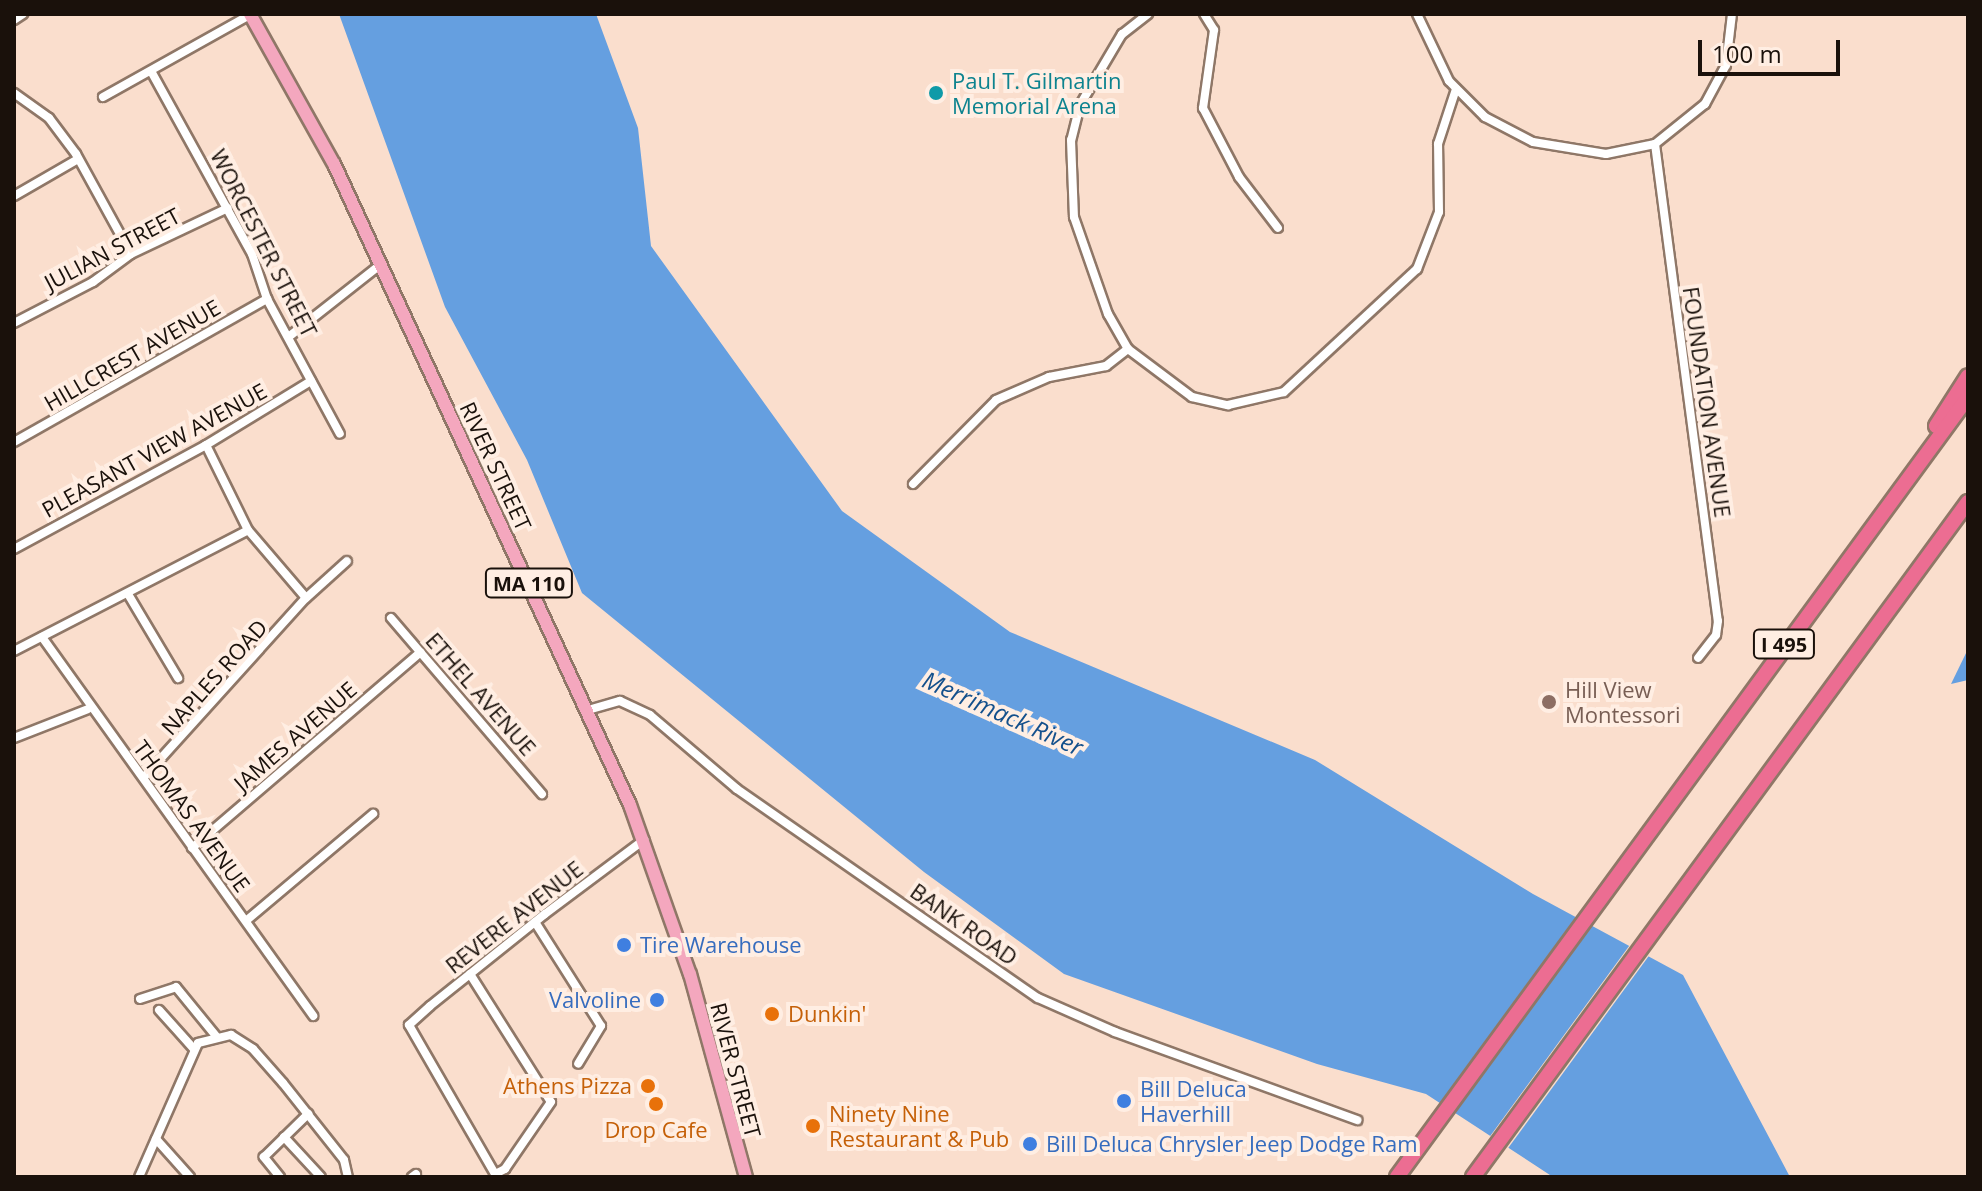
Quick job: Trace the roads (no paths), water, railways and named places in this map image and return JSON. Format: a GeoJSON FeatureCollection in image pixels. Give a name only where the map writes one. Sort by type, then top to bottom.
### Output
{"type":"FeatureCollection","features":[{"type":"Feature","properties":{"kind":"highway"},"geometry":{"type":"LineString","coordinates":[[1914,465],[1968,376]]}},
{"type":"Feature","properties":{"kind":"highway","name":"I 495"},"geometry":{"type":"LineString","coordinates":[[1397,1177],[1914,465],[1968,397]]}},
{"type":"Feature","properties":{"kind":"highway","name":"I 495"},"geometry":{"type":"LineString","coordinates":[[1473,1177],[1968,502]]}},
{"type":"Feature","properties":{"kind":"main road","name":"RIVER STREET"},"geometry":{"type":"LineString","coordinates":[[250,14],[306,108],[588,710],[644,840],[690,974],[746,1177]]}},
{"type":"Feature","properties":{"kind":"street"},"geometry":{"type":"LineString","coordinates":[[14,20],[23,14]]}},
{"type":"Feature","properties":{"kind":"street"},"geometry":{"type":"LineString","coordinates":[[103,97],[250,14]]}},
{"type":"Feature","properties":{"kind":"street"},"geometry":{"type":"LineString","coordinates":[[1148,14],[1122,34],[1098,68],[1080,105],[1071,140],[1074,217],[1108,314],[1128,349],[1179,390],[1228,405],[1284,392],[1309,373],[1417,269],[1433,239],[1439,212],[1438,144],[1456,89]]}},
{"type":"Feature","properties":{"kind":"street"},"geometry":{"type":"LineString","coordinates":[[1204,14],[1214,30],[1203,108],[1239,177],[1278,228]]}},
{"type":"Feature","properties":{"kind":"street"},"geometry":{"type":"LineString","coordinates":[[1417,14],[1435,59],[1456,89],[1496,124],[1556,149],[1606,154],[1655,144],[1692,117],[1716,85],[1730,49],[1732,14]]}},
{"type":"Feature","properties":{"kind":"street","name":"WORCESTER STREET"},"geometry":{"type":"LineString","coordinates":[[151,71],[228,208],[267,299],[291,335],[311,381],[340,434]]}},
{"type":"Feature","properties":{"kind":"street"},"geometry":{"type":"LineString","coordinates":[[14,93],[49,118],[78,159],[131,254]]}},
{"type":"Feature","properties":{"kind":"street","name":"FOUNDATION AVENUE"},"geometry":{"type":"LineString","coordinates":[[1655,144],[1715,600],[1716,635],[1698,658]]}},
{"type":"Feature","properties":{"kind":"street"},"geometry":{"type":"LineString","coordinates":[[14,196],[78,159]]}},
{"type":"Feature","properties":{"kind":"street","name":"JULIAN STREET"},"geometry":{"type":"LineString","coordinates":[[14,323],[93,282],[131,254],[228,208]]}},
{"type":"Feature","properties":{"kind":"street"},"geometry":{"type":"LineString","coordinates":[[291,335],[380,265]]}},
{"type":"Feature","properties":{"kind":"street","name":"HILLCREST AVENUE"},"geometry":{"type":"LineString","coordinates":[[14,442],[267,299]]}},
{"type":"Feature","properties":{"kind":"street"},"geometry":{"type":"LineString","coordinates":[[913,484],[996,400],[1049,377],[1106,366],[1128,349]]}},
{"type":"Feature","properties":{"kind":"street","name":"PLEASANT VIEW AVENUE"},"geometry":{"type":"LineString","coordinates":[[14,549],[206,445],[311,381]]}},
{"type":"Feature","properties":{"kind":"street"},"geometry":{"type":"LineString","coordinates":[[206,445],[248,530],[306,598]]}},
{"type":"Feature","properties":{"kind":"street"},"geometry":{"type":"LineString","coordinates":[[14,651],[248,530]]}},
{"type":"Feature","properties":{"kind":"street","name":"NAPLES ROAD"},"geometry":{"type":"LineString","coordinates":[[144,777],[306,598],[347,561]]}},
{"type":"Feature","properties":{"kind":"street"},"geometry":{"type":"LineString","coordinates":[[128,594],[178,678]]}},
{"type":"Feature","properties":{"kind":"street","name":"ETHEL AVENUE"},"geometry":{"type":"LineString","coordinates":[[391,618],[542,794]]}},
{"type":"Feature","properties":{"kind":"street","name":"THOMAS AVENUE"},"geometry":{"type":"LineString","coordinates":[[42,637],[88,709],[144,777],[313,1016]]}},
{"type":"Feature","properties":{"kind":"street","name":"JAMES AVENUE"},"geometry":{"type":"LineString","coordinates":[[192,848],[421,652]]}},
{"type":"Feature","properties":{"kind":"street","name":"BANK ROAD"},"geometry":{"type":"LineString","coordinates":[[588,710],[620,701],[650,715],[737,789],[1038,998],[1115,1032],[1357,1120]]}},
{"type":"Feature","properties":{"kind":"street"},"geometry":{"type":"LineString","coordinates":[[14,738],[88,709]]}},
{"type":"Feature","properties":{"kind":"street"},"geometry":{"type":"LineString","coordinates":[[247,920],[373,814]]}},
{"type":"Feature","properties":{"kind":"street","name":"REVERE AVENUE"},"geometry":{"type":"LineString","coordinates":[[470,974],[551,1102],[505,1169],[495,1174],[409,1025],[470,974],[535,922],[644,840]]}},
{"type":"Feature","properties":{"kind":"street"},"geometry":{"type":"LineString","coordinates":[[535,922],[601,1026],[578,1064]]}},
{"type":"Feature","properties":{"kind":"street"},"geometry":{"type":"LineString","coordinates":[[140,999],[176,987],[216,1036]]}},
{"type":"Feature","properties":{"kind":"street"},"geometry":{"type":"LineString","coordinates":[[159,1010],[194,1049]]}},
{"type":"Feature","properties":{"kind":"street"},"geometry":{"type":"LineString","coordinates":[[143,1175],[194,1049],[216,1036],[231,1035],[253,1049],[308,1114],[344,1160],[348,1177]]}},
{"type":"Feature","properties":{"kind":"street"},"geometry":{"type":"LineString","coordinates":[[280,1177],[264,1157],[308,1114]]}},
{"type":"Feature","properties":{"kind":"street"},"geometry":{"type":"LineString","coordinates":[[284,1137],[321,1177]]}},
{"type":"Feature","properties":{"kind":"street"},"geometry":{"type":"LineString","coordinates":[[156,1139],[190,1177]]}},
{"type":"Feature","properties":{"kind":"water","name":"Merrimack River"},"geometry":{"type":"Polygon","coordinates":[[[339,14],[596,14],[638,128],[651,246],[842,511],[1010,632],[1315,760],[1533,894],[1683,975],[1790,1177],[1553,1177],[1426,1094],[1317,1064],[1064,974],[924,872],[582,593],[527,460],[445,307],[339,14]]]}},
{"type":"Feature","properties":{"kind":"water"},"geometry":{"type":"Polygon","coordinates":[[[1968,649],[1968,680],[1951,684],[1968,649]]]}},
{"type":"Feature","properties":{"kind":"place","name":"Paul T. Gilmartin Memorial Arena"},"geometry":{"type":"Point","coordinates":[936,93]}},
{"type":"Feature","properties":{"kind":"place","name":"Hill View Montessori"},"geometry":{"type":"Point","coordinates":[1549,702]}},
{"type":"Feature","properties":{"kind":"place","name":"Tire Warehouse"},"geometry":{"type":"Point","coordinates":[624,945]}},
{"type":"Feature","properties":{"kind":"place","name":"Valvoline"},"geometry":{"type":"Point","coordinates":[657,1000]}},
{"type":"Feature","properties":{"kind":"place","name":"Dunkin'"},"geometry":{"type":"Point","coordinates":[772,1014]}},
{"type":"Feature","properties":{"kind":"place","name":"Athens Pizza"},"geometry":{"type":"Point","coordinates":[648,1086]}},
{"type":"Feature","properties":{"kind":"place","name":"Bill Deluca Haverhill"},"geometry":{"type":"Point","coordinates":[1124,1101]}},
{"type":"Feature","properties":{"kind":"place","name":"Drop Cafe"},"geometry":{"type":"Point","coordinates":[656,1104]}},
{"type":"Feature","properties":{"kind":"place","name":"Ninety Nine Restaurant & Pub"},"geometry":{"type":"Point","coordinates":[813,1126]}},
{"type":"Feature","properties":{"kind":"place","name":"Bill Deluca Chrysler Jeep Dodge Ram"},"geometry":{"type":"Point","coordinates":[1030,1144]}}]}
